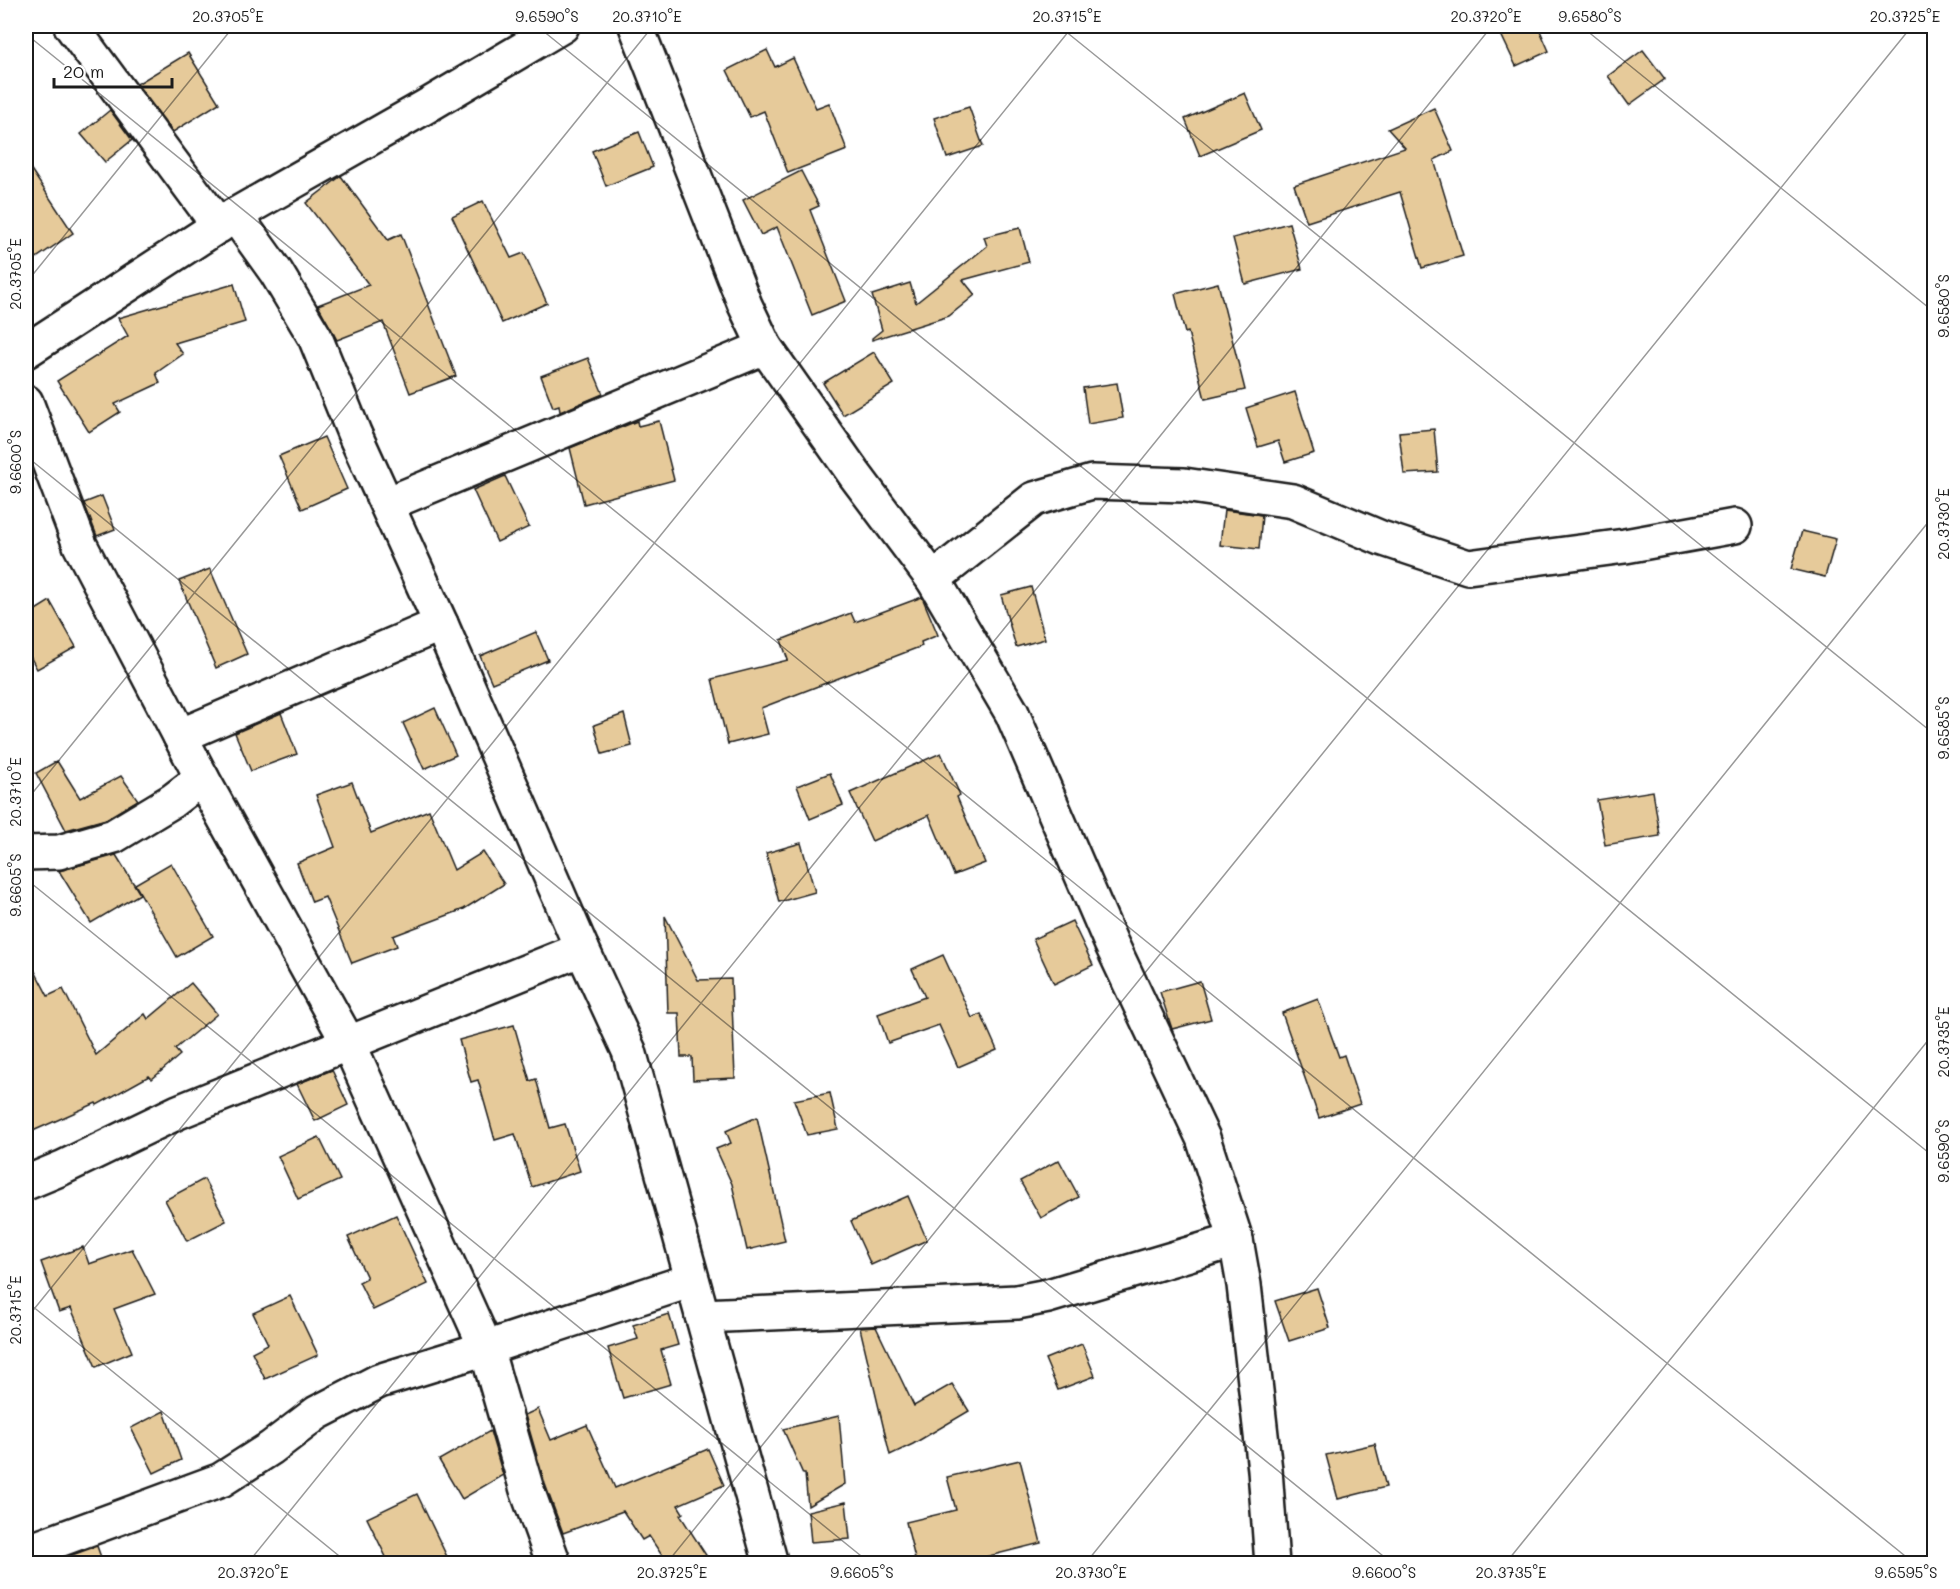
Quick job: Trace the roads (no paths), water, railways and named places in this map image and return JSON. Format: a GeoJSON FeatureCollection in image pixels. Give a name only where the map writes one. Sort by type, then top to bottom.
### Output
{"type":"FeatureCollection","features":[{"type":"Feature","properties":{"kind":"street"},"geometry":{"type":"LineString","coordinates":[[71,26],[227,221],[276,272],[315,337],[354,433],[441,624],[582,949],[629,1051],[771,1563]]}},
{"type":"Feature","properties":{"kind":"street"},"geometry":{"type":"LineString","coordinates":[[26,351],[227,221],[562,26]]}},
{"type":"Feature","properties":{"kind":"street"},"geometry":{"type":"LineString","coordinates":[[636,26],[745,304],[765,347],[855,475],[933,579],[1012,712],[1111,943],[1203,1138],[1236,1240],[1244,1285],[1265,1470],[1272,1563]]}},
{"type":"Feature","properties":{"kind":"street"},"geometry":{"type":"LineString","coordinates":[[387,504],[765,347]]}},
{"type":"Feature","properties":{"kind":"street"},"geometry":{"type":"LineString","coordinates":[[26,402],[80,545],[202,778],[349,1044],[486,1348],[527,1490],[554,1563]]}},
{"type":"Feature","properties":{"kind":"street"},"geometry":{"type":"LineString","coordinates":[[933,579],[1034,499],[1092,482],[1184,485],[1293,501],[1381,538],[1468,567],[1625,546],[1734,526]]}},
{"type":"Feature","properties":{"kind":"street"},"geometry":{"type":"LineString","coordinates":[[180,736],[441,624]]}},
{"type":"Feature","properties":{"kind":"street"},"geometry":{"type":"LineString","coordinates":[[26,853],[59,852],[114,836],[172,801],[202,778]]}},
{"type":"Feature","properties":{"kind":"street"},"geometry":{"type":"LineString","coordinates":[[26,1183],[178,1112],[582,949]]}},
{"type":"Feature","properties":{"kind":"street"},"geometry":{"type":"LineString","coordinates":[[702,1316],[1017,1302],[1048,1296],[1236,1240]]}},
{"type":"Feature","properties":{"kind":"street"},"geometry":{"type":"LineString","coordinates":[[26,1552],[221,1480],[271,1448],[317,1413],[379,1382],[692,1280]]}}]}
